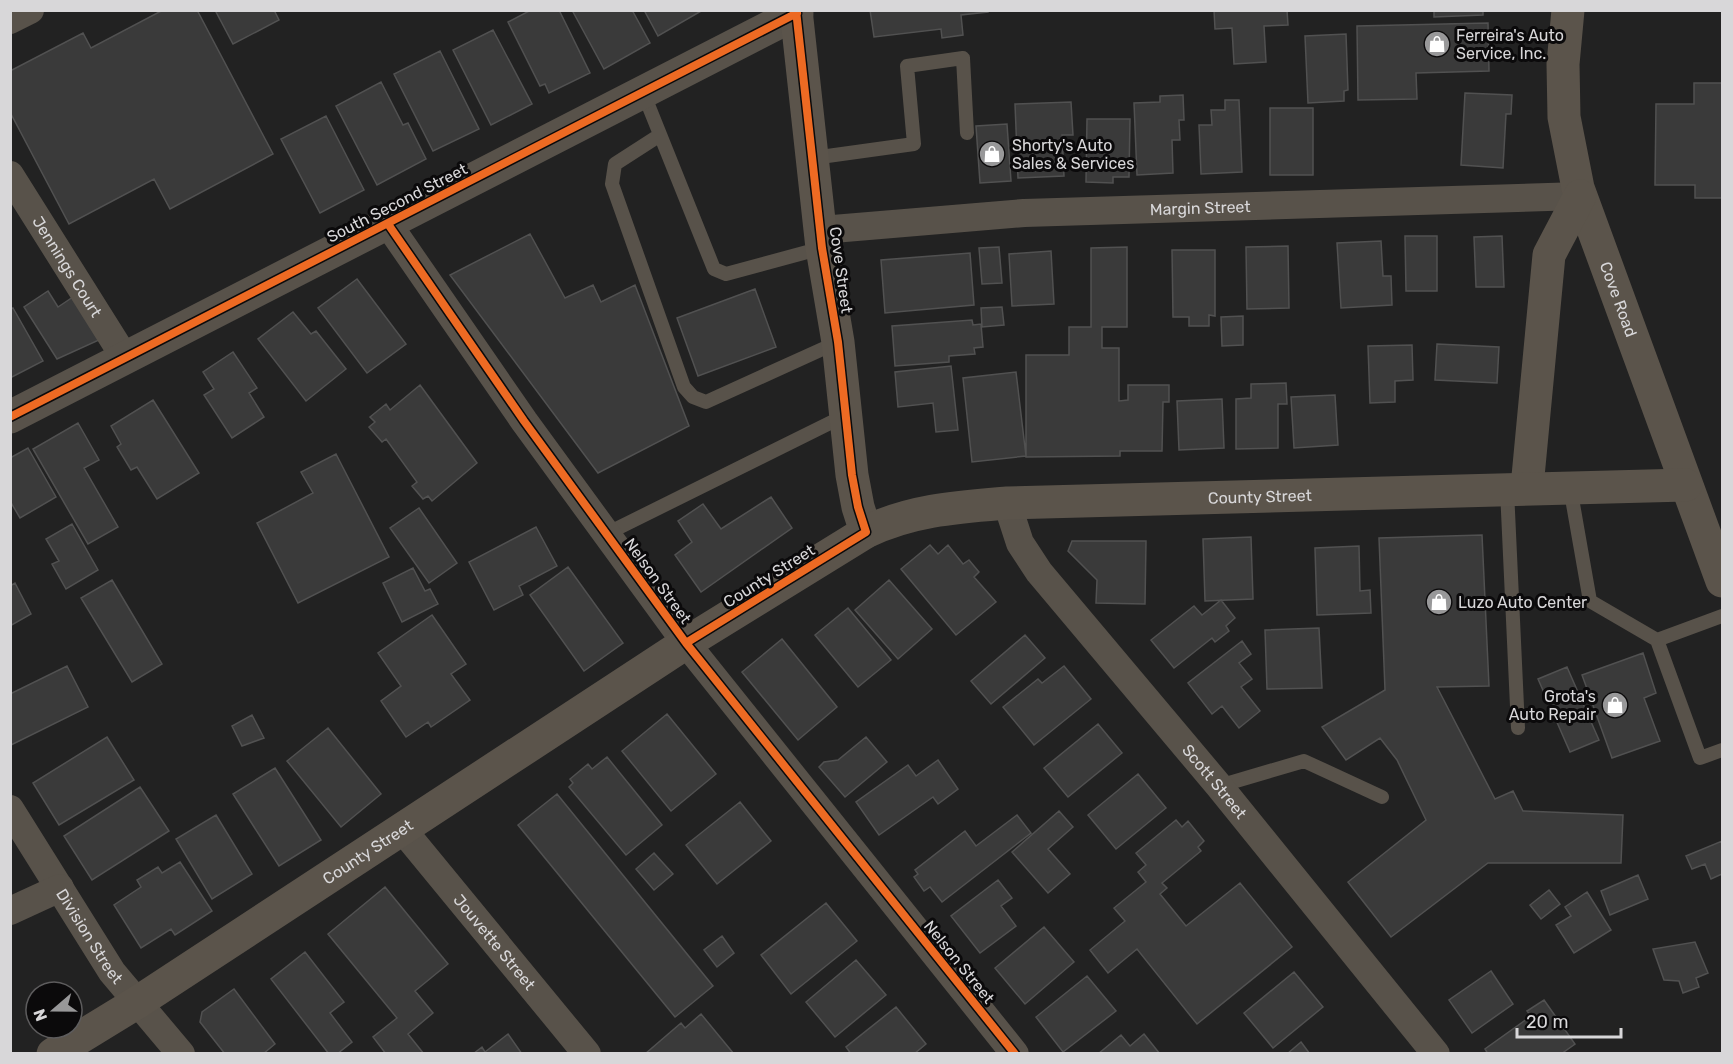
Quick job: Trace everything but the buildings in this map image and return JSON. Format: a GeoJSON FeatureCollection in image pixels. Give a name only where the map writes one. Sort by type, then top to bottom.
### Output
{"type":"FeatureCollection","features":[{"type":"Feature","properties":{"kind":"main road","name":"Cove Road"},"geometry":{"type":"LineString","coordinates":[[1568,10],[1563,64],[1564,117],[1580,196],[1722,581]]}},
{"type":"Feature","properties":{"kind":"main road","name":"Cove Street"},"geometry":{"type":"LineString","coordinates":[[797,12],[822,239],[838,342],[855,492],[866,532]]}},
{"type":"Feature","properties":{"kind":"main road"},"geometry":{"type":"LineString","coordinates":[[1517,488],[1548,255],[1580,196]]}},
{"type":"Feature","properties":{"kind":"main road","name":"County Street"},"geometry":{"type":"LineString","coordinates":[[53,1053],[138,1002],[686,643],[866,532],[909,515],[1007,503],[1686,484]]}},
{"type":"Feature","properties":{"kind":"street"},"geometry":{"type":"LineString","coordinates":[[10,20],[30,10]]}},
{"type":"Feature","properties":{"kind":"street","name":"South Second Street"},"geometry":{"type":"LineString","coordinates":[[10,417],[797,12]]}},
{"type":"Feature","properties":{"kind":"street","name":"Jennings Court"},"geometry":{"type":"LineString","coordinates":[[10,175],[126,358]]}},
{"type":"Feature","properties":{"kind":"street","name":"Margin Street"},"geometry":{"type":"LineString","coordinates":[[822,239],[1024,213],[1580,196]]}},
{"type":"Feature","properties":{"kind":"street","name":"Nelson Street"},"geometry":{"type":"LineString","coordinates":[[388,224],[524,421],[686,643],[1015,1053]]}},
{"type":"Feature","properties":{"kind":"street","name":"Scott Street"},"geometry":{"type":"LineString","coordinates":[[1007,503],[1020,543],[1039,572],[1219,786],[1436,1053]]}},
{"type":"Feature","properties":{"kind":"street","name":"Division Street"},"geometry":{"type":"LineString","coordinates":[[10,809],[112,972],[181,1053]]}},
{"type":"Feature","properties":{"kind":"street","name":"Jouvette Street"},"geometry":{"type":"LineString","coordinates":[[402,829],[587,1053]]}},
{"type":"Feature","properties":{"kind":"street"},"geometry":{"type":"LineString","coordinates":[[10,911],[60,888]]}},
{"type":"Feature","properties":{"kind":"lane"},"geometry":{"type":"LineString","coordinates":[[813,158],[914,144],[907,66],[963,58],[967,133]]}},
{"type":"Feature","properties":{"kind":"lane"},"geometry":{"type":"LineString","coordinates":[[642,91],[714,269],[726,274],[822,239]]}},
{"type":"Feature","properties":{"kind":"lane"},"geometry":{"type":"LineString","coordinates":[[660,135],[615,164],[612,184],[684,387],[693,397],[706,402],[838,342]]}},
{"type":"Feature","properties":{"kind":"lane"},"geometry":{"type":"LineString","coordinates":[[606,534],[846,415]]}},
{"type":"Feature","properties":{"kind":"lane"},"geometry":{"type":"LineString","coordinates":[[1570,487],[1590,601],[1657,640],[1700,758],[1722,750]]}},
{"type":"Feature","properties":{"kind":"lane"},"geometry":{"type":"LineString","coordinates":[[1517,488],[1518,728]]}},
{"type":"Feature","properties":{"kind":"lane"},"geometry":{"type":"LineString","coordinates":[[1657,640],[1722,616]]}},
{"type":"Feature","properties":{"kind":"lane"},"geometry":{"type":"LineString","coordinates":[[1219,786],[1304,761],[1382,797]]}},
{"type":"Feature","properties":{"kind":"cycle path"},"geometry":{"type":"LineString","coordinates":[[686,643],[866,532],[858,507],[852,475],[838,342],[822,248],[796,10]]}},
{"type":"Feature","properties":{"kind":"cycle path"},"geometry":{"type":"LineString","coordinates":[[10,417],[797,13]]}},
{"type":"Feature","properties":{"kind":"cycle path"},"geometry":{"type":"LineString","coordinates":[[388,224],[524,421],[686,643],[1015,1054]]}},
{"type":"Feature","properties":{"kind":"place","name":"Ferreira's Auto Service, Inc."},"geometry":{"type":"Point","coordinates":[1437,44]}},
{"type":"Feature","properties":{"kind":"place","name":"Shorty's Auto Sales & Services"},"geometry":{"type":"Point","coordinates":[992,154]}},
{"type":"Feature","properties":{"kind":"place","name":"Luzo Auto Center"},"geometry":{"type":"Point","coordinates":[1439,602]}},
{"type":"Feature","properties":{"kind":"place","name":"Grota's Auto Repair"},"geometry":{"type":"Point","coordinates":[1615,705]}}]}
